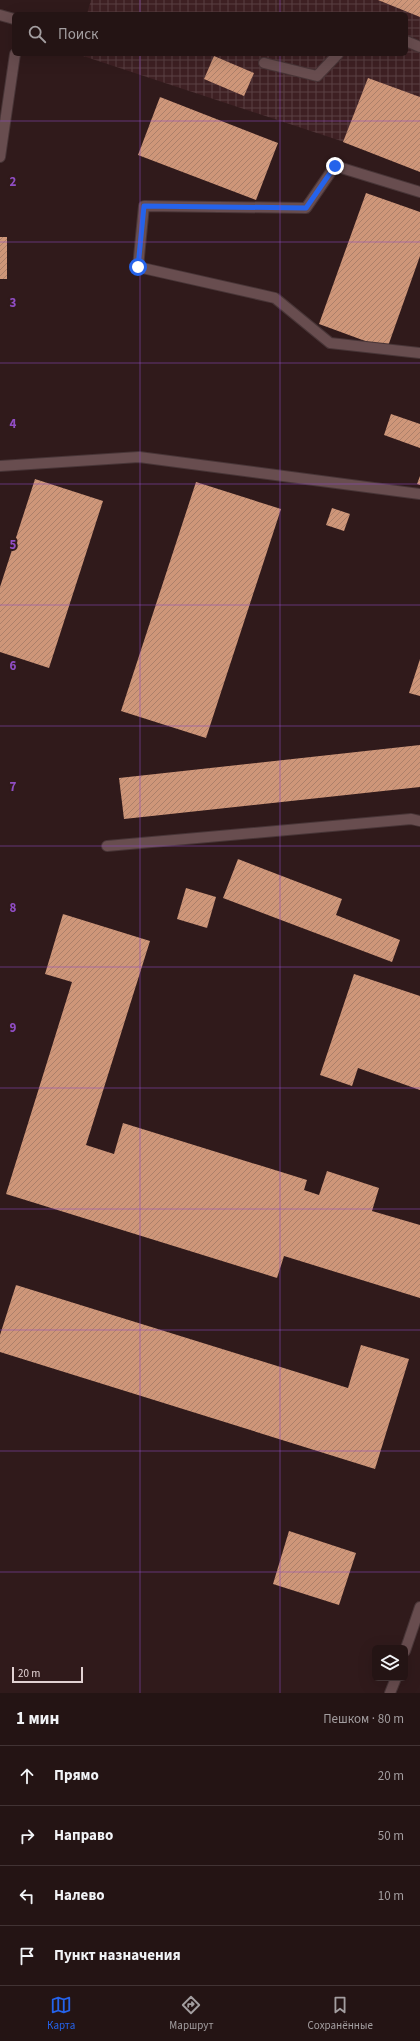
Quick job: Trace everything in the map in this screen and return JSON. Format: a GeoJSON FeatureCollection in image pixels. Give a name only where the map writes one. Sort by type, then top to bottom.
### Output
{"type":"FeatureCollection","features":[{"type":"Feature","properties":{"kind":"street"},"geometry":{"type":"LineString","coordinates":[[0,15],[12,18]]}},
{"type":"Feature","properties":{"kind":"street"},"geometry":{"type":"LineString","coordinates":[[408,42],[420,47]]}},
{"type":"Feature","properties":{"kind":"street"},"geometry":{"type":"LineString","coordinates":[[0,157],[15,56]]}},
{"type":"Feature","properties":{"kind":"street"},"geometry":{"type":"LineString","coordinates":[[264,63],[317,76],[336,56]]}},
{"type":"Feature","properties":{"kind":"street"},"geometry":{"type":"LineString","coordinates":[[420,192],[335,166],[306,208],[144,206],[138,267],[275,298],[330,343],[420,353]]}},
{"type":"Feature","properties":{"kind":"street"},"geometry":{"type":"LineString","coordinates":[[0,466],[139,457],[420,494]]}},
{"type":"Feature","properties":{"kind":"street"},"geometry":{"type":"LineString","coordinates":[[108,846],[412,819],[420,821]]}},
{"type":"Feature","properties":{"kind":"street"},"geometry":{"type":"LineString","coordinates":[[407,1645],[420,1607]]}},
{"type":"Feature","properties":{"kind":"street"},"geometry":{"type":"LineString","coordinates":[[390,1693],[395,1681]]}},
{"type":"Feature","properties":{"kind":"shaded area"},"geometry":{"type":"Polygon","coordinates":[[[91,0],[420,0],[420,167],[83,56],[408,56],[408,12],[88,12],[91,0]]]}},
{"type":"Feature","properties":{"kind":"building"},"geometry":{"type":"Polygon","coordinates":[[[378,0],[420,0],[420,17],[378,0]]]}},
{"type":"Feature","properties":{"kind":"building"},"geometry":{"type":"Polygon","coordinates":[[[214,56],[254,73],[244,96],[204,79],[214,56]]]}},
{"type":"Feature","properties":{"kind":"building"},"geometry":{"type":"Polygon","coordinates":[[[368,78],[420,97],[420,172],[343,142],[368,78]]]}},
{"type":"Feature","properties":{"kind":"building"},"geometry":{"type":"Polygon","coordinates":[[[160,97],[278,143],[256,200],[138,155],[160,97]]]}},
{"type":"Feature","properties":{"kind":"building"},"geometry":{"type":"Polygon","coordinates":[[[366,193],[420,212],[420,256],[387,349],[319,324],[366,193]]]}},
{"type":"Feature","properties":{"kind":"building"},"geometry":{"type":"Polygon","coordinates":[[[0,237],[7,237],[7,279],[0,279],[0,237]]]}},
{"type":"Feature","properties":{"kind":"building"},"geometry":{"type":"Polygon","coordinates":[[[391,414],[420,424],[420,448],[384,435],[391,414]]]}},
{"type":"Feature","properties":{"kind":"building"},"geometry":{"type":"Polygon","coordinates":[[[420,476],[420,485],[417,484],[420,476]]]}},
{"type":"Feature","properties":{"kind":"building"},"geometry":{"type":"Polygon","coordinates":[[[35,479],[103,501],[49,668],[0,652],[0,587],[35,479]]]}},
{"type":"Feature","properties":{"kind":"building"},"geometry":{"type":"Polygon","coordinates":[[[196,482],[281,509],[206,738],[121,711],[196,482]]]}},
{"type":"Feature","properties":{"kind":"building"},"geometry":{"type":"Polygon","coordinates":[[[332,508],[350,514],[344,531],[326,525],[332,508]]]}},
{"type":"Feature","properties":{"kind":"building"},"geometry":{"type":"Polygon","coordinates":[[[420,659],[420,696],[409,693],[420,659]]]}},
{"type":"Feature","properties":{"kind":"building"},"geometry":{"type":"Polygon","coordinates":[[[420,745],[420,787],[124,819],[119,778],[420,745]]]}},
{"type":"Feature","properties":{"kind":"building"},"geometry":{"type":"Polygon","coordinates":[[[238,859],[342,899],[336,915],[400,940],[392,962],[223,898],[238,859]]]}},
{"type":"Feature","properties":{"kind":"building"},"geometry":{"type":"Polygon","coordinates":[[[186,888],[216,897],[207,928],[177,919],[186,888]]]}},
{"type":"Feature","properties":{"kind":"building"},"geometry":{"type":"Polygon","coordinates":[[[63,914],[150,941],[86,1145],[114,1154],[123,1123],[307,1180],[304,1190],[319,1195],[327,1171],[379,1188],[372,1211],[420,1225],[420,1298],[284,1256],[277,1278],[6,1194],[72,982],[45,974],[63,914]]]}},
{"type":"Feature","properties":{"kind":"building"},"geometry":{"type":"Polygon","coordinates":[[[354,974],[420,996],[420,1090],[358,1068],[352,1086],[320,1075],[354,974]]]}},
{"type":"Feature","properties":{"kind":"building"},"geometry":{"type":"Polygon","coordinates":[[[16,1285],[348,1388],[361,1345],[409,1359],[375,1469],[0,1352],[0,1335],[16,1285]]]}},
{"type":"Feature","properties":{"kind":"building"},"geometry":{"type":"Polygon","coordinates":[[[289,1531],[356,1553],[339,1605],[273,1584],[289,1531]]]}},
{"type":"Feature","properties":{"kind":"route"},"geometry":{"type":"LineString","coordinates":[[138,267],[144,206],[306,208],[335,166]]}}]}
